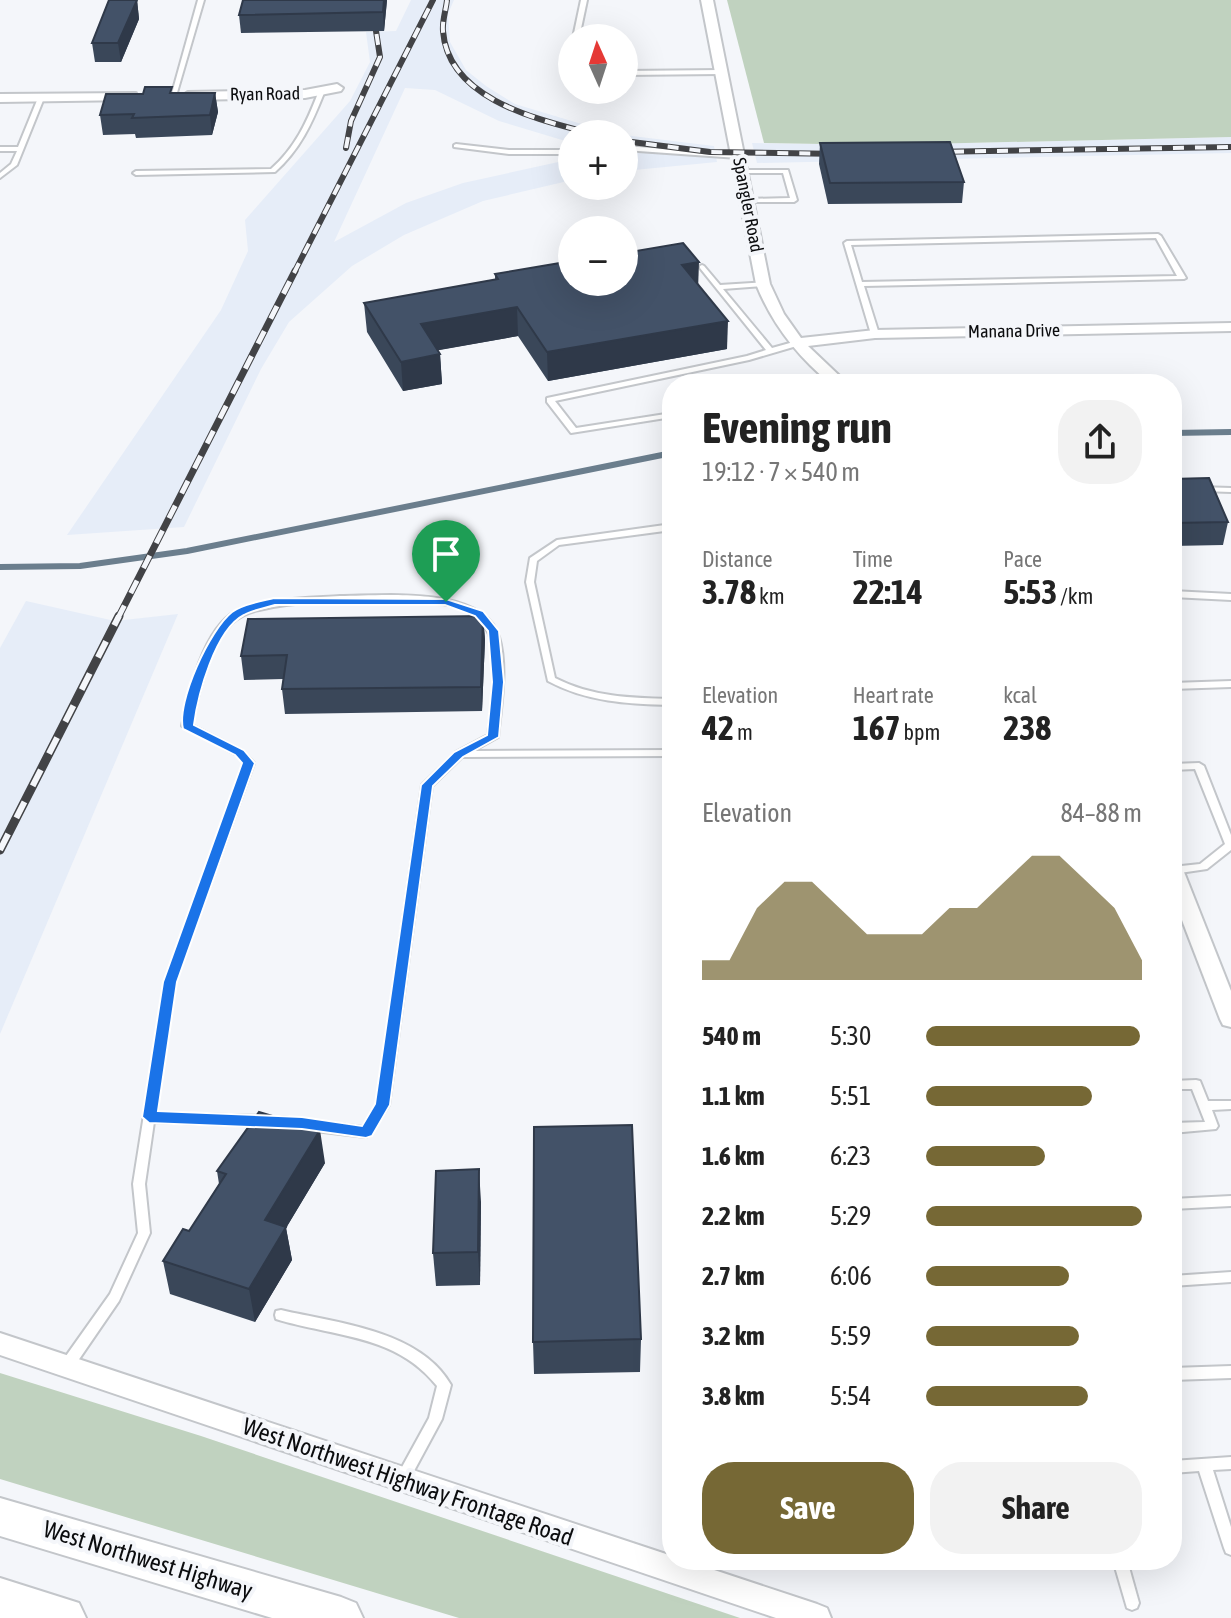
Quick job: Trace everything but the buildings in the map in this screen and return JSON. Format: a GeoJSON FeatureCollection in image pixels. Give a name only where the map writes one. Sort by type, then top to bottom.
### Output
{"type":"FeatureCollection","features":[{"type":"Feature","properties":{"kind":"main road","name":"West Northwest Highway"},"geometry":{"type":"LineString","coordinates":[[0,1517],[341,1618]]}},
{"type":"Feature","properties":{"kind":"main road"},"geometry":{"type":"LineString","coordinates":[[0,1598],[64,1618]]}},
{"type":"Feature","properties":{"kind":"street","name":"Spangler Road"},"geometry":{"type":"LineString","coordinates":[[707,0],[763,284],[773,313],[797,343],[830,374]]}},
{"type":"Feature","properties":{"kind":"street","name":"Ryan Road"},"geometry":{"type":"LineString","coordinates":[[158,96],[321,93],[337,88]]}},
{"type":"Feature","properties":{"kind":"street"},"geometry":{"type":"LineString","coordinates":[[0,98],[143,96]]}},
{"type":"Feature","properties":{"kind":"street","name":"Manana Drive"},"geometry":{"type":"LineString","coordinates":[[797,343],[875,334],[1231,327]]}},
{"type":"Feature","properties":{"kind":"street"},"geometry":{"type":"LineString","coordinates":[[1182,888],[1224,981],[1231,1019]]}},
{"type":"Feature","properties":{"kind":"street","name":"West Northwest Highway Frontage Road"},"geometry":{"type":"LineString","coordinates":[[0,1344],[662,1566]]}},
{"type":"Feature","properties":{"kind":"street","name":"West Northwest Highway Frontage Road"},"geometry":{"type":"LineString","coordinates":[[673,1570],[817,1618]]}},
{"type":"Feature","properties":{"kind":"lane"},"geometry":{"type":"LineString","coordinates":[[173,96],[201,0]]}},
{"type":"Feature","properties":{"kind":"lane"},"geometry":{"type":"LineString","coordinates":[[579,24],[584,0]]}},
{"type":"Feature","properties":{"kind":"lane"},"geometry":{"type":"LineString","coordinates":[[638,73],[721,72]]}},
{"type":"Feature","properties":{"kind":"lane"},"geometry":{"type":"LineString","coordinates":[[136,173],[273,171],[288,159],[307,128],[321,93]]}},
{"type":"Feature","properties":{"kind":"lane"},"geometry":{"type":"LineString","coordinates":[[0,176],[14,165],[41,98]]}},
{"type":"Feature","properties":{"kind":"lane"},"geometry":{"type":"LineString","coordinates":[[456,146],[509,152],[558,152]]}},
{"type":"Feature","properties":{"kind":"lane"},"geometry":{"type":"LineString","coordinates":[[0,149],[20,149]]}},
{"type":"Feature","properties":{"kind":"lane"},"geometry":{"type":"LineString","coordinates":[[638,149],[738,156]]}},
{"type":"Feature","properties":{"kind":"lane"},"geometry":{"type":"LineString","coordinates":[[740,172],[786,171],[794,200],[747,201]]}},
{"type":"Feature","properties":{"kind":"lane"},"geometry":{"type":"LineString","coordinates":[[860,284],[1182,278],[1158,236],[847,243],[875,334]]}},
{"type":"Feature","properties":{"kind":"lane"},"geometry":{"type":"LineString","coordinates":[[702,267],[770,351]]}},
{"type":"Feature","properties":{"kind":"lane"},"geometry":{"type":"LineString","coordinates":[[719,287],[763,284]]}},
{"type":"Feature","properties":{"kind":"lane"},"geometry":{"type":"LineString","coordinates":[[673,374],[749,358],[797,343]]}},
{"type":"Feature","properties":{"kind":"lane"},"geometry":{"type":"LineString","coordinates":[[662,376],[550,400],[574,431],[662,417]]}},
{"type":"Feature","properties":{"kind":"lane"},"geometry":{"type":"LineString","coordinates":[[1187,488],[1231,490]]}},
{"type":"Feature","properties":{"kind":"lane"},"geometry":{"type":"LineString","coordinates":[[662,528],[557,543],[533,560],[530,582],[551,679],[575,694],[623,701],[662,702]]}},
{"type":"Feature","properties":{"kind":"lane"},"geometry":{"type":"LineString","coordinates":[[1182,595],[1231,597]]}},
{"type":"Feature","properties":{"kind":"lane"},"geometry":{"type":"LineString","coordinates":[[66,1367],[115,1297],[144,1233],[139,1184],[149,1117],[170,982],[249,763],[240,753],[187,726],[192,694],[216,639],[237,613],[274,601],[446,602],[479,614],[493,631],[498,682],[493,737],[459,754],[427,785],[383,1105],[366,1132],[302,1123],[149,1117]]}},
{"type":"Feature","properties":{"kind":"lane"},"geometry":{"type":"LineString","coordinates":[[1182,686],[1231,684]]}},
{"type":"Feature","properties":{"kind":"lane"},"geometry":{"type":"LineString","coordinates":[[459,754],[662,753]]}},
{"type":"Feature","properties":{"kind":"lane"},"geometry":{"type":"LineString","coordinates":[[1182,767],[1199,766],[1230,845],[1203,867],[1182,868]]}},
{"type":"Feature","properties":{"kind":"lane"},"geometry":{"type":"LineString","coordinates":[[1182,1085],[1196,1084],[1212,1126],[1182,1128]]}},
{"type":"Feature","properties":{"kind":"lane"},"geometry":{"type":"LineString","coordinates":[[1205,1106],[1231,1105]]}},
{"type":"Feature","properties":{"kind":"lane"},"geometry":{"type":"LineString","coordinates":[[1182,1203],[1231,1201]]}},
{"type":"Feature","properties":{"kind":"lane"},"geometry":{"type":"LineString","coordinates":[[1182,1280],[1231,1277]]}},
{"type":"Feature","properties":{"kind":"lane"},"geometry":{"type":"LineString","coordinates":[[281,1315],[380,1340],[419,1357],[436,1371],[444,1385],[435,1419],[402,1480]]}},
{"type":"Feature","properties":{"kind":"lane"},"geometry":{"type":"LineString","coordinates":[[1182,1374],[1231,1372]]}},
{"type":"Feature","properties":{"kind":"lane"},"geometry":{"type":"LineString","coordinates":[[1182,1466],[1231,1463]]}},
{"type":"Feature","properties":{"kind":"lane"},"geometry":{"type":"LineString","coordinates":[[1204,1465],[1231,1548]]}},
{"type":"Feature","properties":{"kind":"lane"},"geometry":{"type":"LineString","coordinates":[[1123,1570],[1132,1603]]}},
{"type":"Feature","properties":{"kind":"shaded area"},"geometry":{"type":"Polygon","coordinates":[[[411,0],[454,0],[448,14],[450,42],[466,70],[515,104],[568,120],[558,120],[558,139],[499,121],[435,90],[405,88],[334,242],[406,203],[463,183],[558,162],[558,183],[483,201],[404,235],[352,266],[289,322],[261,369],[184,527],[67,535],[221,310],[248,251],[245,220],[350,101],[370,62],[366,32],[396,31],[411,0]]]}},
{"type":"Feature","properties":{"kind":"shaded area"},"geometry":{"type":"Polygon","coordinates":[[[638,137],[714,146],[717,162],[638,170],[638,137]]]}},
{"type":"Feature","properties":{"kind":"shaded area"},"geometry":{"type":"Polygon","coordinates":[[[1231,137],[1231,153],[757,163],[752,143],[881,145],[1231,137]]]}},
{"type":"Feature","properties":{"kind":"shaded area"},"geometry":{"type":"Polygon","coordinates":[[[26,601],[115,621],[178,614],[0,1034],[0,648],[26,601]]]}},
{"type":"Feature","properties":{"kind":"green space"},"geometry":{"type":"Polygon","coordinates":[[[727,0],[1231,0],[1231,137],[881,145],[764,143],[727,0]]]}},
{"type":"Feature","properties":{"kind":"green space"},"geometry":{"type":"Polygon","coordinates":[[[0,1373],[201,1436],[740,1618],[459,1618],[0,1479],[0,1373]]]}},
{"type":"Feature","properties":{"kind":"waterway"},"geometry":{"type":"LineString","coordinates":[[1182,433],[1231,432]]}},
{"type":"Feature","properties":{"kind":"waterway"},"geometry":{"type":"LineString","coordinates":[[0,567],[80,566],[187,551],[662,455]]}},
{"type":"Feature","properties":{"kind":"railway"},"geometry":{"type":"LineString","coordinates":[[294,273],[433,0]]}},
{"type":"Feature","properties":{"kind":"railway"},"geometry":{"type":"LineString","coordinates":[[447,0],[443,31],[449,55],[461,74],[500,103],[558,125]]}},
{"type":"Feature","properties":{"kind":"railway"},"geometry":{"type":"LineString","coordinates":[[346,148],[351,121],[380,57],[376,31]]}},
{"type":"Feature","properties":{"kind":"railway"},"geometry":{"type":"LineString","coordinates":[[638,143],[710,152],[843,154]]}},
{"type":"Feature","properties":{"kind":"railway"},"geometry":{"type":"LineString","coordinates":[[931,152],[1231,147]]}},
{"type":"Feature","properties":{"kind":"railway"},"geometry":{"type":"LineString","coordinates":[[118,618],[295,271]]}},
{"type":"Feature","properties":{"kind":"railway"},"geometry":{"type":"LineString","coordinates":[[0,850],[119,616]]}},
{"type":"Feature","properties":{"kind":"route"},"geometry":{"type":"LineString","coordinates":[[274,601],[446,602],[479,614],[493,631],[498,682],[493,737],[459,754],[427,785],[383,1105],[366,1132],[302,1123],[149,1117],[170,982],[249,763],[240,753],[187,726],[192,694],[216,639],[237,613],[274,601]]}}]}
